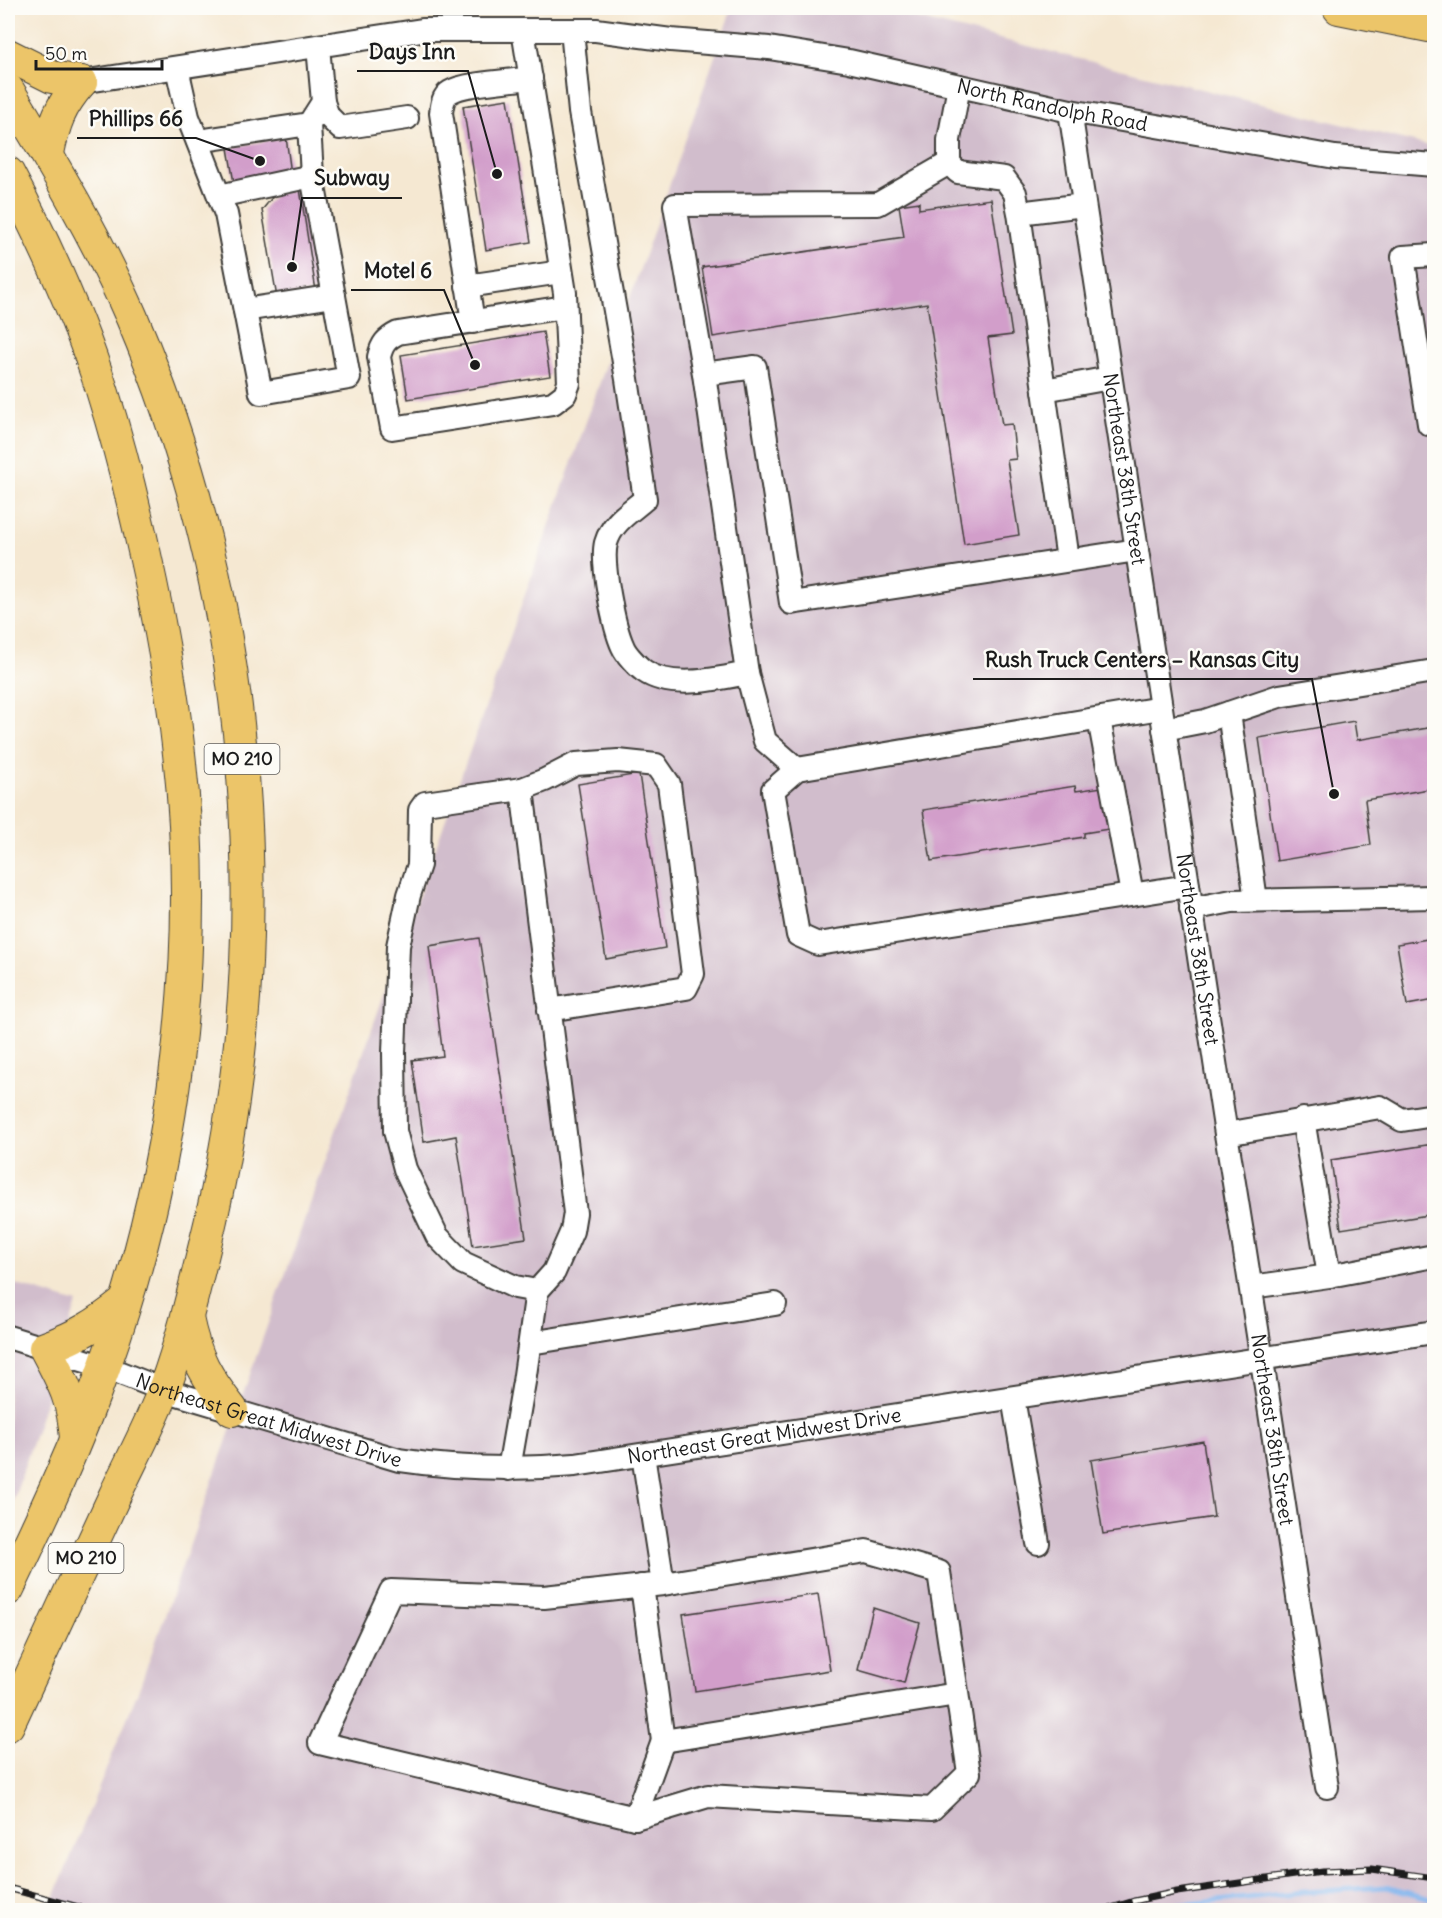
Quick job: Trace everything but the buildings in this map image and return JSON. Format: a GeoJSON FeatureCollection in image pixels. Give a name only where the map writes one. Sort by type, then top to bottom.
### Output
{"type":"FeatureCollection","features":[{"type":"Feature","properties":{"kind":"highway"},"geometry":{"type":"LineString","coordinates":[[1339,8],[1434,27]]}},
{"type":"Feature","properties":{"kind":"highway"},"geometry":{"type":"LineString","coordinates":[[8,55],[52,77],[81,82]]}},
{"type":"Feature","properties":{"kind":"highway"},"geometry":{"type":"LineString","coordinates":[[48,153],[9,101],[81,82]]}},
{"type":"Feature","properties":{"kind":"highway"},"geometry":{"type":"LineString","coordinates":[[48,153],[58,115],[66,99],[81,82]]}},
{"type":"Feature","properties":{"kind":"highway","name":"MO 210"},"geometry":{"type":"LineString","coordinates":[[8,1725],[164,1390],[186,1318],[212,1222],[241,1040],[248,877],[240,745],[227,645],[209,554],[193,494],[165,406],[120,292],[80,210],[48,153]]}},
{"type":"Feature","properties":{"kind":"highway","name":"MO 210"},"geometry":{"type":"LineString","coordinates":[[8,173],[58,277],[102,391],[119,447],[166,656],[179,748],[186,901],[180,1022],[163,1154],[145,1232],[105,1367],[44,1516],[8,1589]]}},
{"type":"Feature","properties":{"kind":"highway"},"geometry":{"type":"LineString","coordinates":[[76,1438],[74,1412],[64,1385],[45,1348],[72,1339],[96,1325],[125,1302]]}},
{"type":"Feature","properties":{"kind":"highway"},"geometry":{"type":"LineString","coordinates":[[186,1318],[192,1343],[208,1379],[232,1410]]}},
{"type":"Feature","properties":{"kind":"street","name":"North Randolph Road"},"geometry":{"type":"LineString","coordinates":[[81,82],[422,30],[596,30],[671,40],[769,48],[849,61],[1070,111],[1335,157],[1434,165]]}},
{"type":"Feature","properties":{"kind":"street"},"geometry":{"type":"LineString","coordinates":[[523,30],[561,272],[565,307],[569,383],[565,394],[553,403],[392,428],[380,357],[381,348],[387,338],[398,333],[565,307]]}},
{"type":"Feature","properties":{"kind":"street"},"geometry":{"type":"LineString","coordinates":[[572,30],[580,112],[625,368],[645,499],[613,527],[606,544],[606,566],[615,628],[624,650],[644,671],[665,679],[696,682],[747,673]]}},
{"type":"Feature","properties":{"kind":"street"},"geometry":{"type":"LineString","coordinates":[[318,46],[323,102],[328,116],[340,128],[407,118]]}},
{"type":"Feature","properties":{"kind":"street"},"geometry":{"type":"LineString","coordinates":[[177,68],[188,117],[226,214],[261,393],[350,378],[312,176],[309,124],[323,102]]}},
{"type":"Feature","properties":{"kind":"street"},"geometry":{"type":"LineString","coordinates":[[473,322],[441,113],[442,101],[449,92],[462,88],[531,78]]}},
{"type":"Feature","properties":{"kind":"street"},"geometry":{"type":"LineString","coordinates":[[959,86],[949,140],[949,163],[958,172],[1004,178],[1015,193],[1068,560]]}},
{"type":"Feature","properties":{"kind":"street","name":"Northeast 38th Street"},"geometry":{"type":"LineString","coordinates":[[1070,111],[1191,909],[1328,1787]]}},
{"type":"Feature","properties":{"kind":"street"},"geometry":{"type":"LineString","coordinates":[[198,141],[309,124]]}},
{"type":"Feature","properties":{"kind":"street"},"geometry":{"type":"LineString","coordinates":[[797,769],[765,741],[747,673],[704,374],[675,205],[878,204],[949,163]]}},
{"type":"Feature","properties":{"kind":"street"},"geometry":{"type":"LineString","coordinates":[[219,196],[312,176]]}},
{"type":"Feature","properties":{"kind":"street"},"geometry":{"type":"LineString","coordinates":[[1019,213],[1084,206]]}},
{"type":"Feature","properties":{"kind":"street"},"geometry":{"type":"LineString","coordinates":[[1434,255],[1403,257],[1429,424],[1434,423]]}},
{"type":"Feature","properties":{"kind":"street"},"geometry":{"type":"LineString","coordinates":[[467,286],[561,272]]}},
{"type":"Feature","properties":{"kind":"street"},"geometry":{"type":"LineString","coordinates":[[245,310],[334,296]]}},
{"type":"Feature","properties":{"kind":"street"},"geometry":{"type":"LineString","coordinates":[[704,374],[755,367],[791,603],[1137,550]]}},
{"type":"Feature","properties":{"kind":"street"},"geometry":{"type":"LineString","coordinates":[[1044,390],[1110,378]]}},
{"type":"Feature","properties":{"kind":"street"},"geometry":{"type":"LineString","coordinates":[[1188,886],[818,944],[798,935],[773,790],[797,769],[1099,718],[1205,721],[1279,696],[1434,671]]}},
{"type":"Feature","properties":{"kind":"street"},"geometry":{"type":"LineString","coordinates":[[1229,713],[1256,900]]}},
{"type":"Feature","properties":{"kind":"street"},"geometry":{"type":"LineString","coordinates":[[1099,718],[1132,894]]}},
{"type":"Feature","properties":{"kind":"street"},"geometry":{"type":"LineString","coordinates":[[537,1291],[515,1287],[463,1263],[437,1236],[405,1169],[395,1131],[394,1053],[398,946],[404,912],[419,865],[420,810],[425,803],[522,789],[576,764],[618,761],[656,765],[669,784],[693,974],[686,988],[549,1010]]}},
{"type":"Feature","properties":{"kind":"street"},"geometry":{"type":"LineString","coordinates":[[509,1469],[537,1291],[554,1272],[572,1231],[574,1213],[522,789]]}},
{"type":"Feature","properties":{"kind":"street"},"geometry":{"type":"LineString","coordinates":[[1191,909],[1232,901],[1434,897]]}},
{"type":"Feature","properties":{"kind":"street"},"geometry":{"type":"LineString","coordinates":[[1226,1134],[1380,1107],[1402,1120],[1434,1115]]}},
{"type":"Feature","properties":{"kind":"street"},"geometry":{"type":"LineString","coordinates":[[1303,1119],[1329,1275]]}},
{"type":"Feature","properties":{"kind":"street"},"geometry":{"type":"LineString","coordinates":[[1251,1287],[1434,1256]]}},
{"type":"Feature","properties":{"kind":"street"},"geometry":{"type":"LineString","coordinates":[[530,1343],[774,1304]]}},
{"type":"Feature","properties":{"kind":"street","name":"Northeast Great Midwest Drive"},"geometry":{"type":"LineString","coordinates":[[8,1337],[105,1367],[164,1390],[399,1460],[438,1466],[509,1469],[575,1465],[643,1455],[1434,1332]]}},
{"type":"Feature","properties":{"kind":"street"},"geometry":{"type":"LineString","coordinates":[[1013,1398],[1038,1543]]}},
{"type":"Feature","properties":{"kind":"street"},"geometry":{"type":"LineString","coordinates":[[635,1818],[663,1741],[643,1455]]}},
{"type":"Feature","properties":{"kind":"street"},"geometry":{"type":"LineString","coordinates":[[866,1551],[939,1572],[969,1773],[932,1809],[708,1796],[635,1818],[320,1743],[391,1591],[544,1597],[653,1585],[866,1551]]}},
{"type":"Feature","properties":{"kind":"street"},"geometry":{"type":"LineString","coordinates":[[663,1741],[957,1694]]}},
{"type":"Feature","properties":{"kind":"shaded area"},"geometry":{"type":"Polygon","coordinates":[[[732,8],[875,8],[1434,147],[1434,1910],[49,1910],[139,1689],[732,8]]]}},
{"type":"Feature","properties":{"kind":"shaded area"},"geometry":{"type":"Polygon","coordinates":[[[8,1282],[77,1303],[15,1496],[8,1510],[8,1282]]]}},
{"type":"Feature","properties":{"kind":"waterway"},"geometry":{"type":"LineString","coordinates":[[1153,1910],[1170,1906],[1303,1892],[1386,1887],[1434,1900]]}},
{"type":"Feature","properties":{"kind":"railway"},"geometry":{"type":"LineString","coordinates":[[1105,1910],[1177,1892],[1322,1871],[1372,1869],[1434,1878]]}},
{"type":"Feature","properties":{"kind":"railway"},"geometry":{"type":"LineString","coordinates":[[8,1888],[89,1910]]}},
{"type":"Feature","properties":{"kind":"place","name":"Phillips 66"},"geometry":{"type":"Point","coordinates":[260,161]}},
{"type":"Feature","properties":{"kind":"place","name":"Days Inn"},"geometry":{"type":"Point","coordinates":[497,174]}},
{"type":"Feature","properties":{"kind":"place","name":"Subway"},"geometry":{"type":"Point","coordinates":[292,267]}},
{"type":"Feature","properties":{"kind":"place","name":"Motel 6"},"geometry":{"type":"Point","coordinates":[475,365]}},
{"type":"Feature","properties":{"kind":"place","name":"Rush Truck Centers – Kansas City"},"geometry":{"type":"Point","coordinates":[1334,794]}}]}
